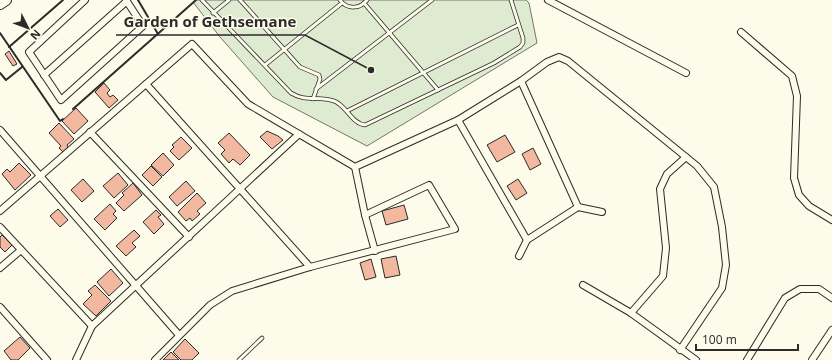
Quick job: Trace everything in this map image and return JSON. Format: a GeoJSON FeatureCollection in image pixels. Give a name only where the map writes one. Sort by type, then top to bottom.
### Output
{"type":"FeatureCollection","features":[{"type":"Feature","properties":{"kind":"main road"},"geometry":{"type":"LineString","coordinates":[[0,4],[6,0]]}},
{"type":"Feature","properties":{"kind":"street"},"geometry":{"type":"LineString","coordinates":[[44,75],[126,0],[143,26],[61,100],[44,75],[29,52],[85,0]]}},
{"type":"Feature","properties":{"kind":"street"},"geometry":{"type":"LineString","coordinates":[[548,0],[686,73]]}},
{"type":"Feature","properties":{"kind":"street"},"geometry":{"type":"LineString","coordinates":[[741,32],[792,76],[797,96],[794,178],[798,196],[809,206],[832,220]]}},
{"type":"Feature","properties":{"kind":"street"},"geometry":{"type":"LineString","coordinates":[[0,211],[192,44],[248,104],[355,167],[365,215],[375,251]]}},
{"type":"Feature","properties":{"kind":"street"},"geometry":{"type":"LineString","coordinates":[[355,167],[458,120],[521,81],[547,62],[560,57],[568,61],[697,166],[714,187],[722,227],[726,265],[722,288],[680,350]]}},
{"type":"Feature","properties":{"kind":"street"},"geometry":{"type":"LineString","coordinates":[[521,81],[578,206]]}},
{"type":"Feature","properties":{"kind":"street"},"geometry":{"type":"LineString","coordinates":[[146,84],[310,267]]}},
{"type":"Feature","properties":{"kind":"street"},"geometry":{"type":"LineString","coordinates":[[458,120],[527,240]]}},
{"type":"Feature","properties":{"kind":"street"},"geometry":{"type":"LineString","coordinates":[[0,130],[179,335]]}},
{"type":"Feature","properties":{"kind":"street"},"geometry":{"type":"LineString","coordinates":[[90,132],[189,237]]}},
{"type":"Feature","properties":{"kind":"street"},"geometry":{"type":"LineString","coordinates":[[76,360],[92,326],[299,134]]}},
{"type":"Feature","properties":{"kind":"street"},"geometry":{"type":"LineString","coordinates":[[631,313],[663,276],[666,248],[660,189],[667,174],[686,157]]}},
{"type":"Feature","properties":{"kind":"street"},"geometry":{"type":"LineString","coordinates":[[155,360],[210,305],[232,291],[310,267],[455,229],[429,185],[365,215]]}},
{"type":"Feature","properties":{"kind":"street"},"geometry":{"type":"LineString","coordinates":[[519,256],[527,240],[578,206],[602,212]]}},
{"type":"Feature","properties":{"kind":"street"},"geometry":{"type":"LineString","coordinates":[[0,227],[92,326]]}},
{"type":"Feature","properties":{"kind":"street"},"geometry":{"type":"LineString","coordinates":[[0,268],[21,250]]}},
{"type":"Feature","properties":{"kind":"street"},"geometry":{"type":"LineString","coordinates":[[583,284],[631,313],[680,350],[696,360]]}},
{"type":"Feature","properties":{"kind":"street"},"geometry":{"type":"LineString","coordinates":[[746,360],[785,298],[800,289],[819,288],[832,298]]}},
{"type":"Feature","properties":{"kind":"street"},"geometry":{"type":"LineString","coordinates":[[0,307],[47,360]]}},
{"type":"Feature","properties":{"kind":"street"},"geometry":{"type":"LineString","coordinates":[[812,360],[832,330]]}},
{"type":"Feature","properties":{"kind":"lane"},"geometry":{"type":"LineString","coordinates":[[202,0],[291,93],[298,97],[313,100],[334,101],[359,123],[365,125],[494,63],[520,47],[524,41],[510,0]]}},
{"type":"Feature","properties":{"kind":"lane"},"geometry":{"type":"LineString","coordinates":[[213,13],[229,0]]}},
{"type":"Feature","properties":{"kind":"lane"},"geometry":{"type":"LineString","coordinates":[[240,0],[300,67],[319,75],[320,79],[313,100]]}},
{"type":"Feature","properties":{"kind":"lane"},"geometry":{"type":"LineString","coordinates":[[316,89],[432,0]]}},
{"type":"Feature","properties":{"kind":"lane"},"geometry":{"type":"LineString","coordinates":[[264,66],[341,2],[353,8],[365,2],[438,90]]}},
{"type":"Feature","properties":{"kind":"lane"},"geometry":{"type":"LineString","coordinates":[[347,111],[518,25]]}},
{"type":"Feature","properties":{"kind":"lane"},"geometry":{"type":"LineString","coordinates":[[239,360],[262,338]]}},
{"type":"Feature","properties":{"kind":"green space"},"geometry":{"type":"Polygon","coordinates":[[[196,0],[526,0],[529,3],[537,43],[367,146],[273,97],[220,37],[193,2],[196,0]]]}},
{"type":"Feature","properties":{"kind":"building"},"geometry":{"type":"Polygon","coordinates":[[[9,51],[17,64],[13,66],[5,54],[9,51]]]}},
{"type":"Feature","properties":{"kind":"building"},"geometry":{"type":"Polygon","coordinates":[[[104,83],[110,90],[107,93],[110,97],[113,95],[118,100],[109,108],[95,92],[104,83]]]}},
{"type":"Feature","properties":{"kind":"building"},"geometry":{"type":"Polygon","coordinates":[[[76,108],[88,121],[74,134],[62,121],[76,108]]]}},
{"type":"Feature","properties":{"kind":"building"},"geometry":{"type":"Polygon","coordinates":[[[59,123],[74,139],[67,145],[68,147],[63,152],[59,148],[61,146],[49,133],[59,123]]]}},
{"type":"Feature","properties":{"kind":"building"},"geometry":{"type":"Polygon","coordinates":[[[267,131],[283,140],[272,149],[260,137],[267,131]]]}},
{"type":"Feature","properties":{"kind":"building"},"geometry":{"type":"Polygon","coordinates":[[[229,133],[250,155],[240,165],[233,159],[229,163],[221,154],[225,150],[218,143],[229,133]]]}},
{"type":"Feature","properties":{"kind":"building"},"geometry":{"type":"Polygon","coordinates":[[[505,135],[515,152],[497,162],[487,145],[505,135]]]}},
{"type":"Feature","properties":{"kind":"building"},"geometry":{"type":"Polygon","coordinates":[[[181,137],[192,148],[179,160],[170,151],[174,147],[172,145],[181,137]]]}},
{"type":"Feature","properties":{"kind":"building"},"geometry":{"type":"Polygon","coordinates":[[[533,148],[541,164],[530,170],[522,154],[533,148]]]}},
{"type":"Feature","properties":{"kind":"building"},"geometry":{"type":"Polygon","coordinates":[[[163,153],[174,165],[163,176],[151,165],[163,153]]]}},
{"type":"Feature","properties":{"kind":"building"},"geometry":{"type":"Polygon","coordinates":[[[19,163],[31,175],[15,190],[2,174],[7,169],[10,172],[19,163]]]}},
{"type":"Feature","properties":{"kind":"building"},"geometry":{"type":"Polygon","coordinates":[[[151,166],[162,177],[153,186],[142,175],[151,166]]]}},
{"type":"Feature","properties":{"kind":"building"},"geometry":{"type":"Polygon","coordinates":[[[118,173],[128,185],[114,198],[103,186],[118,173]]]}},
{"type":"Feature","properties":{"kind":"building"},"geometry":{"type":"Polygon","coordinates":[[[83,179],[94,191],[82,202],[71,190],[83,179]]]}},
{"type":"Feature","properties":{"kind":"building"},"geometry":{"type":"Polygon","coordinates":[[[518,179],[527,193],[516,200],[507,186],[518,179]]]}},
{"type":"Feature","properties":{"kind":"building"},"geometry":{"type":"Polygon","coordinates":[[[186,181],[195,191],[177,206],[169,197],[186,181]]]}},
{"type":"Feature","properties":{"kind":"building"},"geometry":{"type":"Polygon","coordinates":[[[133,183],[142,195],[124,211],[116,203],[124,195],[122,193],[133,183]]]}},
{"type":"Feature","properties":{"kind":"building"},"geometry":{"type":"Polygon","coordinates":[[[197,193],[206,203],[197,211],[200,214],[192,221],[190,218],[186,221],[178,212],[197,193]]]}},
{"type":"Feature","properties":{"kind":"building"},"geometry":{"type":"Polygon","coordinates":[[[110,204],[116,211],[113,214],[117,218],[105,230],[94,219],[110,204]]]}},
{"type":"Feature","properties":{"kind":"building"},"geometry":{"type":"Polygon","coordinates":[[[404,205],[408,219],[386,225],[382,211],[404,205]]]}},
{"type":"Feature","properties":{"kind":"building"},"geometry":{"type":"Polygon","coordinates":[[[58,209],[68,220],[60,227],[50,216],[58,209]]]}},
{"type":"Feature","properties":{"kind":"building"},"geometry":{"type":"Polygon","coordinates":[[[156,210],[161,215],[158,217],[164,224],[154,234],[143,222],[156,210]]]}},
{"type":"Feature","properties":{"kind":"building"},"geometry":{"type":"Polygon","coordinates":[[[134,230],[140,236],[132,243],[136,247],[126,256],[116,246],[134,230]]]}},
{"type":"Feature","properties":{"kind":"building"},"geometry":{"type":"Polygon","coordinates":[[[2,235],[12,245],[5,252],[0,247],[0,237],[2,235]]]}},
{"type":"Feature","properties":{"kind":"building"},"geometry":{"type":"Polygon","coordinates":[[[396,256],[400,275],[385,278],[381,259],[396,256]]]}},
{"type":"Feature","properties":{"kind":"building"},"geometry":{"type":"Polygon","coordinates":[[[371,259],[376,277],[365,280],[360,263],[371,259]]]}},
{"type":"Feature","properties":{"kind":"building"},"geometry":{"type":"Polygon","coordinates":[[[111,269],[123,283],[109,296],[97,282],[111,269]]]}},
{"type":"Feature","properties":{"kind":"building"},"geometry":{"type":"Polygon","coordinates":[[[95,285],[111,301],[96,316],[83,304],[92,295],[88,291],[95,285]]]}},
{"type":"Feature","properties":{"kind":"building"},"geometry":{"type":"Polygon","coordinates":[[[20,337],[30,348],[18,360],[11,360],[4,351],[20,337]]]}},
{"type":"Feature","properties":{"kind":"building"},"geometry":{"type":"Polygon","coordinates":[[[185,339],[199,353],[192,360],[181,360],[173,352],[185,339]]]}},
{"type":"Feature","properties":{"kind":"building"},"geometry":{"type":"Polygon","coordinates":[[[171,352],[179,360],[163,360],[171,352]]]}},
{"type":"Feature","properties":{"kind":"wall"},"geometry":{"type":"LineString","coordinates":[[9,47],[63,0]]}},
{"type":"Feature","properties":{"kind":"wall"},"geometry":{"type":"LineString","coordinates":[[138,0],[158,34]]}},
{"type":"Feature","properties":{"kind":"wall"},"geometry":{"type":"LineString","coordinates":[[73,109],[196,0]]}},
{"type":"Feature","properties":{"kind":"wall"},"geometry":{"type":"LineString","coordinates":[[0,33],[60,121],[63,119]]}},
{"type":"Feature","properties":{"kind":"wall"},"geometry":{"type":"LineString","coordinates":[[0,73],[6,80],[22,67]]}},
{"type":"Feature","properties":{"kind":"place","name":"Garden of Gethsemane"},"geometry":{"type":"Point","coordinates":[371,70]}}]}
